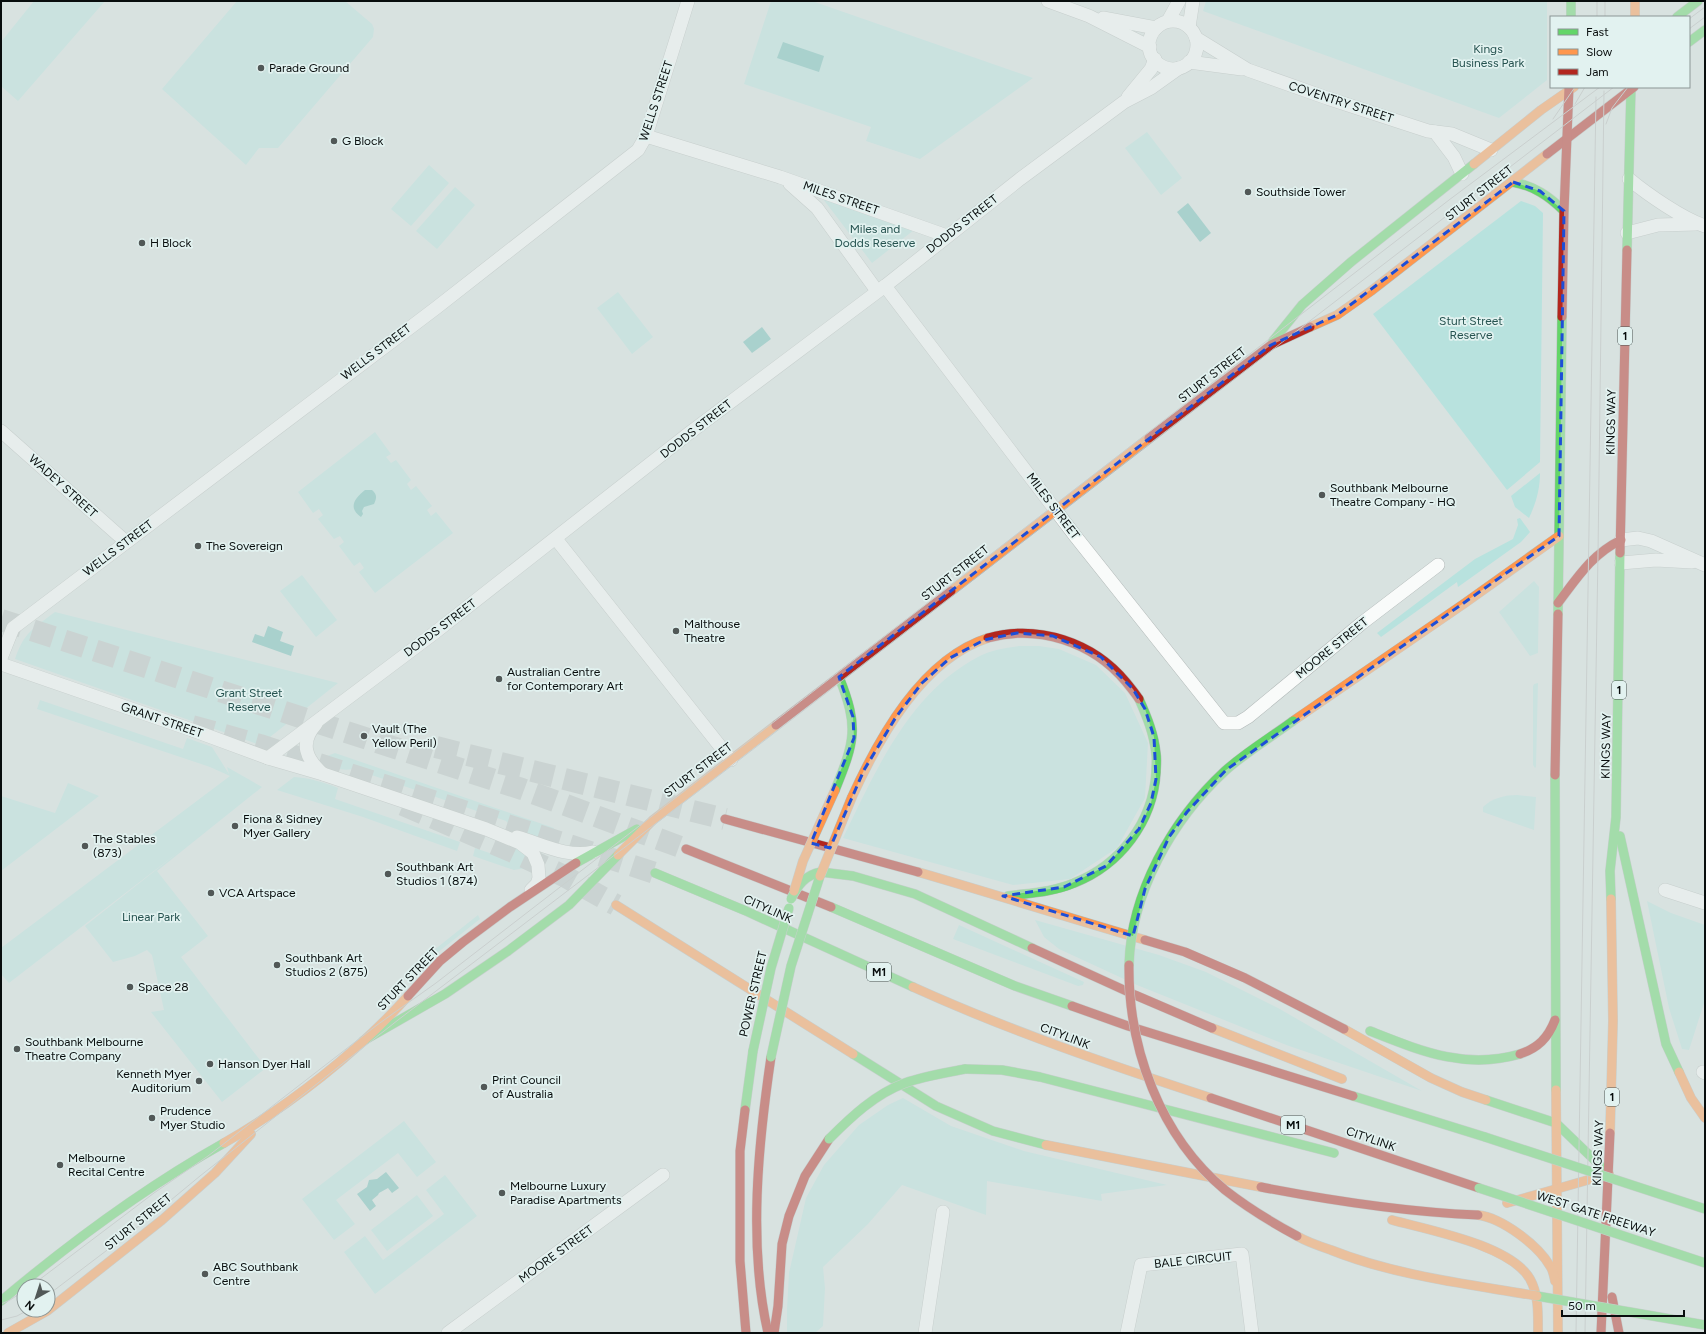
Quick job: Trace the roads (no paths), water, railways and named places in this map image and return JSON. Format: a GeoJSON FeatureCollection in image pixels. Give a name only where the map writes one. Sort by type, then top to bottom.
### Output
{"type":"FeatureCollection","features":[{"type":"Feature","properties":{"kind":"main road"},"geometry":{"type":"LineString","coordinates":[[1571,1],[1571,16]]}},
{"type":"Feature","properties":{"kind":"main road"},"geometry":{"type":"LineString","coordinates":[[1635,1],[1635,16]]}},
{"type":"Feature","properties":{"kind":"main road"},"geometry":{"type":"LineString","coordinates":[[1678,16],[1698,1]]}},
{"type":"Feature","properties":{"kind":"main road"},"geometry":{"type":"LineString","coordinates":[[1690,41],[1705,30]]}},
{"type":"Feature","properties":{"kind":"main road"},"geometry":{"type":"LineString","coordinates":[[1558,1333],[1555,933],[1558,604],[1564,211],[1566,141],[1571,88]]}},
{"type":"Feature","properties":{"kind":"main road","name":"STURT STREET"},"geometry":{"type":"LineString","coordinates":[[1271,345],[1302,305],[1351,262],[1571,88]]}},
{"type":"Feature","properties":{"kind":"main road","name":"STURT STREET"},"geometry":{"type":"LineString","coordinates":[[363,1041],[445,994],[542,926],[569,905],[653,820],[1056,510],[1271,345],[1337,315],[1371,291],[1566,141],[1632,88]]}},
{"type":"Feature","properties":{"kind":"main road","name":"KINGS WAY"},"geometry":{"type":"LineString","coordinates":[[1602,1333],[1609,1174],[1613,1021],[1610,871],[1616,817],[1622,439],[1632,88]]}},
{"type":"Feature","properties":{"kind":"main road"},"geometry":{"type":"LineString","coordinates":[[1513,182],[1540,190],[1564,211]]}},
{"type":"Feature","properties":{"kind":"main road"},"geometry":{"type":"LineString","coordinates":[[1559,536],[1446,617],[1293,721],[1226,770],[1204,791],[1169,837],[1157,860],[1136,917],[1128,973],[1134,1028],[1140,1057],[1149,1084],[1168,1122],[1198,1162],[1216,1182],[1238,1201],[1286,1231],[1340,1254],[1403,1272],[1456,1283],[1705,1325]]}},
{"type":"Feature","properties":{"kind":"main road"},"geometry":{"type":"LineString","coordinates":[[1558,604],[1593,558],[1605,548],[1621,540]]}},
{"type":"Feature","properties":{"kind":"main road"},"geometry":{"type":"LineString","coordinates":[[768,1333],[762,1313],[758,1203],[763,1119],[771,1057],[778,1022],[795,951],[821,872],[864,770],[879,744],[912,695],[938,669],[967,648],[984,640],[1000,636],[1017,633],[1037,634],[1068,641],[1101,657],[1121,673],[1145,709],[1157,751],[1157,767],[1153,793],[1146,816],[1130,842],[1117,857],[1098,872],[1074,884],[1054,890],[1003,896]]}},
{"type":"Feature","properties":{"kind":"main road","name":"POWER STREET"},"geometry":{"type":"LineString","coordinates":[[746,1333],[740,1261],[740,1159],[753,1051],[771,968],[803,861],[835,790],[848,758],[854,738],[851,709],[840,677]]}},
{"type":"Feature","properties":{"kind":"main road"},"geometry":{"type":"LineString","coordinates":[[1616,817],[1661,1028],[1671,1058],[1691,1098],[1705,1118]]}},
{"type":"Feature","properties":{"kind":"main road"},"geometry":{"type":"LineString","coordinates":[[724,819],[1003,896],[1033,907],[1185,952],[1245,978],[1296,1003],[1446,1085],[1523,1113],[1556,1123],[1609,1174],[1499,1205]]}},
{"type":"Feature","properties":{"kind":"main road","name":"STURT STREET"},"geometry":{"type":"LineString","coordinates":[[1,1301],[135,1198],[177,1170],[270,1114],[363,1041],[390,1016],[428,973],[440,962],[527,895],[595,851],[653,820]]}},
{"type":"Feature","properties":{"kind":"main road","name":"CITYLINK"},"geometry":{"type":"LineString","coordinates":[[686,849],[802,895],[1015,986],[1128,1026],[1484,1137]]}},
{"type":"Feature","properties":{"kind":"main road"},"geometry":{"type":"LineString","coordinates":[[791,899],[798,886],[806,877],[821,872],[853,876],[915,894],[1135,995],[1243,1041],[1348,1081]]}},
{"type":"Feature","properties":{"kind":"main road","name":"CITYLINK"},"geometry":{"type":"LineString","coordinates":[[655,873],[698,890],[948,1003],[1106,1064],[1262,1114],[1479,1188]]}},
{"type":"Feature","properties":{"kind":"main road"},"geometry":{"type":"LineString","coordinates":[[616,905],[936,1106],[973,1122],[993,1130],[1047,1145],[1316,1198],[1431,1213],[1480,1215],[1491,1218],[1502,1223],[1525,1239],[1543,1256],[1551,1267],[1557,1286]]}},
{"type":"Feature","properties":{"kind":"main road"},"geometry":{"type":"LineString","coordinates":[[1296,1003],[1423,1051],[1445,1058],[1466,1062],[1507,1058],[1532,1050],[1544,1042],[1551,1031],[1556,1018]]}},
{"type":"Feature","properties":{"kind":"main road"},"geometry":{"type":"LineString","coordinates":[[774,1333],[778,1305],[782,1245],[797,1193],[808,1170],[829,1139],[850,1117],[875,1098],[916,1079],[964,1069],[986,1068],[1016,1071],[1340,1154]]}},
{"type":"Feature","properties":{"kind":"main road"},"geometry":{"type":"LineString","coordinates":[[1384,1096],[1484,1137],[1705,1209]]}},
{"type":"Feature","properties":{"kind":"main road","name":"STURT STREET"},"geometry":{"type":"LineString","coordinates":[[8,1333],[47,1311],[162,1220],[215,1173],[270,1114]]}},
{"type":"Feature","properties":{"kind":"main road"},"geometry":{"type":"LineString","coordinates":[[1370,1162],[1479,1188]]}},
{"type":"Feature","properties":{"kind":"main road","name":"WEST GATE FREEWAY"},"geometry":{"type":"LineString","coordinates":[[1479,1188],[1705,1263]]}},
{"type":"Feature","properties":{"kind":"main road"},"geometry":{"type":"LineString","coordinates":[[1316,1198],[1487,1247],[1520,1265],[1532,1280],[1535,1288],[1538,1312],[1538,1333]]}},
{"type":"Feature","properties":{"kind":"main road"},"geometry":{"type":"LineString","coordinates":[[1464,1215],[1485,1209]]}},
{"type":"Feature","properties":{"kind":"main road"},"geometry":{"type":"LineString","coordinates":[[1605,1265],[1619,1333]]}},
{"type":"Feature","properties":{"kind":"main road"},"geometry":{"type":"LineString","coordinates":[[1,1298],[13,1291]]}},
{"type":"Feature","properties":{"kind":"street","name":"WELLS STREET"},"geometry":{"type":"LineString","coordinates":[[1,658],[13,628],[436,308],[632,156],[641,147],[646,136],[688,1]]}},
{"type":"Feature","properties":{"kind":"street"},"geometry":{"type":"LineString","coordinates":[[1048,1],[1089,16],[1150,47]]}},
{"type":"Feature","properties":{"kind":"street"},"geometry":{"type":"LineString","coordinates":[[1168,21],[1179,1]]}},
{"type":"Feature","properties":{"kind":"street"},"geometry":{"type":"LineString","coordinates":[[1189,27],[1193,1]]}},
{"type":"Feature","properties":{"kind":"street"},"geometry":{"type":"LineString","coordinates":[[1089,16],[1156,28]]}},
{"type":"Feature","properties":{"kind":"street"},"geometry":{"type":"LineString","coordinates":[[1168,21],[1175,21],[1189,27],[1196,38],[1196,52],[1184,65],[1166,67],[1155,60],[1150,47],[1152,34],[1156,28],[1168,21]]}},
{"type":"Feature","properties":{"kind":"street","name":"COVENTRY STREET"},"geometry":{"type":"LineString","coordinates":[[1196,38],[1248,70],[1327,98],[1435,132],[1452,134],[1491,150]]}},
{"type":"Feature","properties":{"kind":"street","name":"DODDS STREET"},"geometry":{"type":"LineString","coordinates":[[1124,102],[1151,68],[1155,60]]}},
{"type":"Feature","properties":{"kind":"street","name":"COVENTRY STREET"},"geometry":{"type":"LineString","coordinates":[[1184,65],[1248,70]]}},
{"type":"Feature","properties":{"kind":"street","name":"DODDS STREET"},"geometry":{"type":"LineString","coordinates":[[268,758],[440,629],[688,434],[1124,102],[1151,88],[1184,65]]}},
{"type":"Feature","properties":{"kind":"street"},"geometry":{"type":"LineString","coordinates":[[1435,132],[1454,157],[1462,174]]}},
{"type":"Feature","properties":{"kind":"street","name":"MILES STREET"},"geometry":{"type":"LineString","coordinates":[[646,136],[780,177],[947,236]]}},
{"type":"Feature","properties":{"kind":"street","name":"MILES STREET"},"geometry":{"type":"LineString","coordinates":[[780,177],[798,190],[817,208],[1224,723]]}},
{"type":"Feature","properties":{"kind":"street"},"geometry":{"type":"LineString","coordinates":[[1629,179],[1650,195],[1702,225]]}},
{"type":"Feature","properties":{"kind":"street"},"geometry":{"type":"LineString","coordinates":[[1627,233],[1658,225],[1679,223],[1702,225]]}},
{"type":"Feature","properties":{"kind":"street","name":"WADEY STREET"},"geometry":{"type":"LineString","coordinates":[[1,431],[125,542]]}},
{"type":"Feature","properties":{"kind":"street"},"geometry":{"type":"LineString","coordinates":[[1621,540],[1638,538],[1651,541],[1671,549],[1700,564]]}},
{"type":"Feature","properties":{"kind":"street"},"geometry":{"type":"LineString","coordinates":[[556,539],[731,760]]}},
{"type":"Feature","properties":{"kind":"street"},"geometry":{"type":"LineString","coordinates":[[1621,563],[1656,560],[1700,564]]}},
{"type":"Feature","properties":{"kind":"street","name":"MOORE STREET"},"geometry":{"type":"LineString","coordinates":[[1224,723],[1238,723],[1248,717],[1362,623],[1438,565]]}},
{"type":"Feature","properties":{"kind":"street","name":"GRANT STREET"},"geometry":{"type":"LineString","coordinates":[[1,664],[195,731],[268,758],[323,774],[486,829],[573,854],[584,854],[595,851]]}},
{"type":"Feature","properties":{"kind":"street","name":"GRANT STREET"},"geometry":{"type":"LineString","coordinates":[[323,774],[313,765],[308,756],[306,746],[311,730],[324,716]]}},
{"type":"Feature","properties":{"kind":"street","name":"GRANT STREET"},"geometry":{"type":"LineString","coordinates":[[486,829],[520,843],[533,854],[538,865],[539,878],[537,884],[527,895]]}},
{"type":"Feature","properties":{"kind":"street"},"geometry":{"type":"LineString","coordinates":[[1665,890],[1705,903]]}},
{"type":"Feature","properties":{"kind":"street","name":"MOORE STREET"},"geometry":{"type":"LineString","coordinates":[[448,1333],[663,1175]]}},
{"type":"Feature","properties":{"kind":"street"},"geometry":{"type":"LineString","coordinates":[[925,1333],[943,1212]]}},
{"type":"Feature","properties":{"kind":"street","name":"BALE CIRCUIT"},"geometry":{"type":"LineString","coordinates":[[1128,1333],[1141,1266],[1242,1254],[1252,1333]]}},
{"type":"Feature","properties":{"kind":"water"},"geometry":{"type":"Polygon","coordinates":[[[783,42],[824,56],[819,72],[777,58],[783,42]]]}},
{"type":"Feature","properties":{"kind":"water"},"geometry":{"type":"Polygon","coordinates":[[[1188,203],[1211,233],[1200,242],[1177,212],[1188,203]]]}},
{"type":"Feature","properties":{"kind":"water"},"geometry":{"type":"Polygon","coordinates":[[[762,327],[771,339],[752,353],[743,342],[762,327]]]}},
{"type":"Feature","properties":{"kind":"water"},"geometry":{"type":"Polygon","coordinates":[[[365,490],[372,490],[376,495],[376,498],[374,504],[364,507],[361,517],[357,514],[354,504],[355,500],[365,490]]]}},
{"type":"Feature","properties":{"kind":"water"},"geometry":{"type":"Polygon","coordinates":[[[268,626],[283,632],[280,641],[294,646],[291,656],[252,642],[255,634],[264,637],[268,626]]]}},
{"type":"Feature","properties":{"kind":"water"},"geometry":{"type":"Polygon","coordinates":[[[386,1172],[399,1188],[392,1193],[388,1188],[379,1193],[372,1200],[376,1206],[370,1211],[357,1194],[367,1187],[369,1180],[377,1179],[386,1172]]]}},
{"type":"Feature","properties":{"kind":"tunnel"},"geometry":{"type":"LineString","coordinates":[[1,620],[522,789],[686,849]]}},
{"type":"Feature","properties":{"kind":"tunnel"},"geometry":{"type":"LineString","coordinates":[[192,726],[260,745],[655,873]]}},
{"type":"Feature","properties":{"kind":"tunnel"},"geometry":{"type":"LineString","coordinates":[[436,747],[725,819]]}},
{"type":"Feature","properties":{"kind":"tunnel"},"geometry":{"type":"LineString","coordinates":[[403,805],[513,852],[564,876],[616,905]]}},
{"type":"Feature","properties":{"kind":"tram line"},"geometry":{"type":"LineString","coordinates":[[1597,1],[1597,16]]}},
{"type":"Feature","properties":{"kind":"tram line"},"geometry":{"type":"LineString","coordinates":[[1605,1],[1605,16]]}},
{"type":"Feature","properties":{"kind":"tram line"},"geometry":{"type":"LineString","coordinates":[[1690,18],[1705,7]]}},
{"type":"Feature","properties":{"kind":"tram line"},"geometry":{"type":"LineString","coordinates":[[1690,28],[1705,17]]}},
{"type":"Feature","properties":{"kind":"tram line"},"geometry":{"type":"LineString","coordinates":[[1553,119],[1574,88]]}},
{"type":"Feature","properties":{"kind":"tram line"},"geometry":{"type":"LineString","coordinates":[[1575,104],[1584,88]]}},
{"type":"Feature","properties":{"kind":"tram line"},"geometry":{"type":"LineString","coordinates":[[42,1278],[154,1193],[208,1156],[377,1025],[436,983],[1449,200],[1599,88]]}},
{"type":"Feature","properties":{"kind":"tram line"},"geometry":{"type":"LineString","coordinates":[[56,1289],[148,1219],[200,1176],[398,1020],[734,764],[1613,88]]}},
{"type":"Feature","properties":{"kind":"tram line"},"geometry":{"type":"LineString","coordinates":[[1606,124],[1612,108],[1627,88]]}},
{"type":"Feature","properties":{"kind":"tram line"},"geometry":{"type":"LineString","coordinates":[[1585,1333],[1604,91]]}},
{"type":"Feature","properties":{"kind":"tram line"},"geometry":{"type":"LineString","coordinates":[[1576,1333],[1596,97]]}},
{"type":"Feature","properties":{"kind":"tram line"},"geometry":{"type":"LineString","coordinates":[[1,1304],[16,1296]]}},
{"type":"Feature","properties":{"kind":"tram line"},"geometry":{"type":"LineString","coordinates":[[1,1320],[16,1316]]}},
{"type":"Feature","properties":{"kind":"place","name":"Parade Ground"},"geometry":{"type":"Point","coordinates":[261,68]}},
{"type":"Feature","properties":{"kind":"place","name":"G Block"},"geometry":{"type":"Point","coordinates":[334,141]}},
{"type":"Feature","properties":{"kind":"place","name":"Southside Tower"},"geometry":{"type":"Point","coordinates":[1248,192]}},
{"type":"Feature","properties":{"kind":"place","name":"H Block"},"geometry":{"type":"Point","coordinates":[142,243]}},
{"type":"Feature","properties":{"kind":"place","name":"Southbank Melbourne Theatre Company - HQ"},"geometry":{"type":"Point","coordinates":[1322,495]}},
{"type":"Feature","properties":{"kind":"place","name":"The Sovereign"},"geometry":{"type":"Point","coordinates":[198,546]}},
{"type":"Feature","properties":{"kind":"place","name":"Malthouse Theatre"},"geometry":{"type":"Point","coordinates":[676,631]}},
{"type":"Feature","properties":{"kind":"place","name":"Australian Centre for Contemporary Art"},"geometry":{"type":"Point","coordinates":[499,679]}},
{"type":"Feature","properties":{"kind":"place","name":"Vault (The Yellow Peril)"},"geometry":{"type":"Point","coordinates":[364,736]}},
{"type":"Feature","properties":{"kind":"place","name":"Fiona & Sidney Myer Gallery"},"geometry":{"type":"Point","coordinates":[235,826]}},
{"type":"Feature","properties":{"kind":"place","name":"The Stables (873)"},"geometry":{"type":"Point","coordinates":[85,846]}},
{"type":"Feature","properties":{"kind":"place","name":"Southbank Art Studios 1 (874)"},"geometry":{"type":"Point","coordinates":[388,874]}},
{"type":"Feature","properties":{"kind":"place","name":"VCA Artspace"},"geometry":{"type":"Point","coordinates":[211,893]}},
{"type":"Feature","properties":{"kind":"place","name":"Southbank Art Studios 2 (875)"},"geometry":{"type":"Point","coordinates":[277,965]}},
{"type":"Feature","properties":{"kind":"place","name":"Space 28"},"geometry":{"type":"Point","coordinates":[130,987]}},
{"type":"Feature","properties":{"kind":"place","name":"Southbank Melbourne Theatre Company"},"geometry":{"type":"Point","coordinates":[17,1049]}},
{"type":"Feature","properties":{"kind":"place","name":"Hanson Dyer Hall"},"geometry":{"type":"Point","coordinates":[210,1064]}},
{"type":"Feature","properties":{"kind":"place","name":"Kenneth Myer Auditorium"},"geometry":{"type":"Point","coordinates":[199,1081]}},
{"type":"Feature","properties":{"kind":"place","name":"Print Council of Australia"},"geometry":{"type":"Point","coordinates":[484,1087]}},
{"type":"Feature","properties":{"kind":"place","name":"Prudence Myer Studio"},"geometry":{"type":"Point","coordinates":[152,1118]}},
{"type":"Feature","properties":{"kind":"place","name":"Melbourne Recital Centre"},"geometry":{"type":"Point","coordinates":[60,1165]}},
{"type":"Feature","properties":{"kind":"place","name":"Melbourne Luxury Paradise Apartments"},"geometry":{"type":"Point","coordinates":[502,1193]}},
{"type":"Feature","properties":{"kind":"place","name":"ABC Southbank Centre"},"geometry":{"type":"Point","coordinates":[205,1274]}},
{"type":"Feature","properties":{"kind":"park label","name":"Kings Business Park"},"geometry":{"type":"Point","coordinates":[1488,56]}},
{"type":"Feature","properties":{"kind":"park label","name":"Miles and Dodds Reserve"},"geometry":{"type":"Point","coordinates":[875,236]}},
{"type":"Feature","properties":{"kind":"park label","name":"Sturt Street Reserve"},"geometry":{"type":"Point","coordinates":[1471,328]}},
{"type":"Feature","properties":{"kind":"park label","name":"Grant Street Reserve"},"geometry":{"type":"Point","coordinates":[249,700]}},
{"type":"Feature","properties":{"kind":"park label","name":"Linear Park"},"geometry":{"type":"Point","coordinates":[151,917]}}]}
